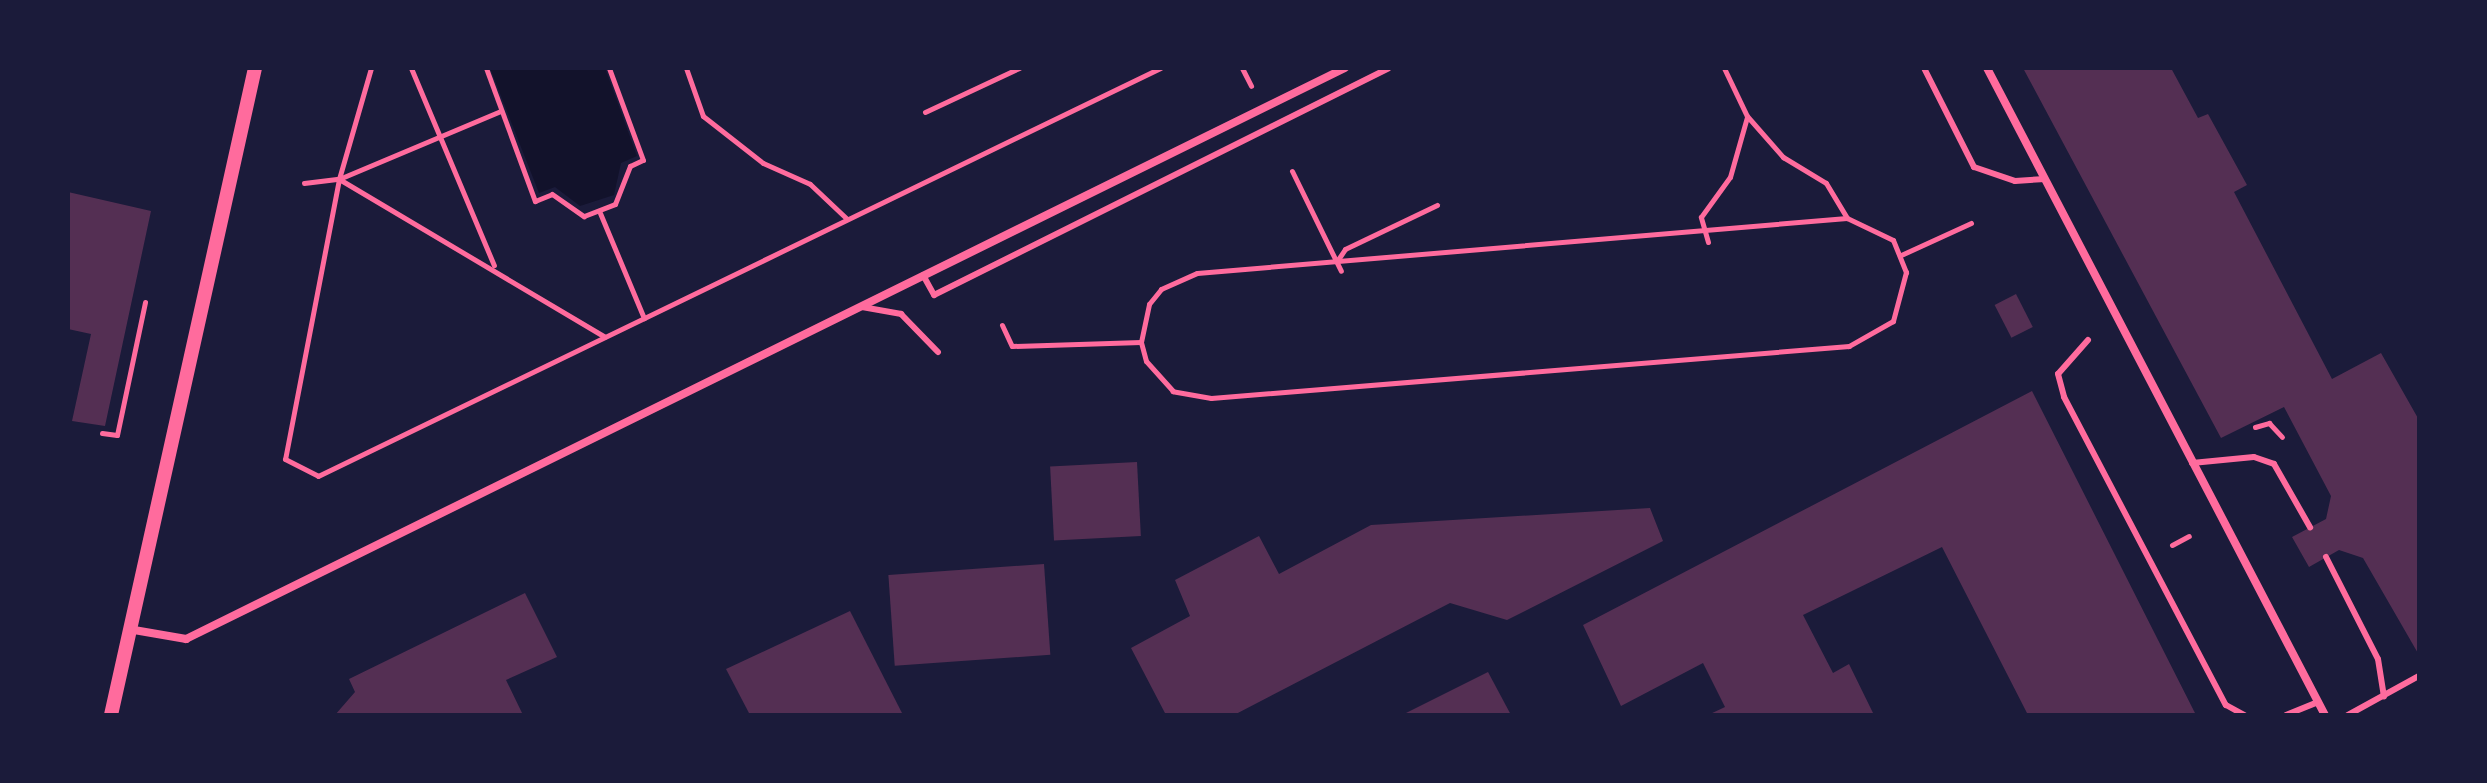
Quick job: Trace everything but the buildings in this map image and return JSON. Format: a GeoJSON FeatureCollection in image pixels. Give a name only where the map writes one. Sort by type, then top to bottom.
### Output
{"type":"FeatureCollection","features":[{"type":"Feature","properties":{"kind":"street"},"geometry":{"type":"LineString","coordinates":[[111,715],[134,630],[255,68]]}},
{"type":"Feature","properties":{"kind":"street"},"geometry":{"type":"LineString","coordinates":[[134,630],[186,639],[1345,68]]}},
{"type":"Feature","properties":{"kind":"street"},"geometry":{"type":"LineString","coordinates":[[1987,68],[2325,715]]}},
{"type":"Feature","properties":{"kind":"lane"},"geometry":{"type":"LineString","coordinates":[[923,275],[934,295],[1389,68]]}},
{"type":"Feature","properties":{"kind":"lane"},"geometry":{"type":"LineString","coordinates":[[1924,68],[1974,167],[2015,181],[2045,179]]}},
{"type":"Feature","properties":{"kind":"lane"},"geometry":{"type":"LineString","coordinates":[[858,307],[901,314],[938,352]]}},
{"type":"Feature","properties":{"kind":"lane"},"geometry":{"type":"LineString","coordinates":[[2088,340],[2058,374],[2064,397],[2226,705],[2244,715]]}},
{"type":"Feature","properties":{"kind":"lane"},"geometry":{"type":"LineString","coordinates":[[2192,463],[2254,457],[2274,464],[2310,527]]}},
{"type":"Feature","properties":{"kind":"lane"},"geometry":{"type":"LineString","coordinates":[[2326,557],[2378,659],[2384,697]]}},
{"type":"Feature","properties":{"kind":"lane"},"geometry":{"type":"LineString","coordinates":[[2348,715],[2419,676]]}},
{"type":"Feature","properties":{"kind":"lane"},"geometry":{"type":"LineString","coordinates":[[2286,715],[2318,702]]}},
{"type":"Feature","properties":{"kind":"path"},"geometry":{"type":"LineString","coordinates":[[371,68],[339,179],[285,459],[296,471],[318,476],[1160,68]]}},
{"type":"Feature","properties":{"kind":"path"},"geometry":{"type":"LineString","coordinates":[[411,68],[494,266]]}},
{"type":"Feature","properties":{"kind":"path"},"geometry":{"type":"LineString","coordinates":[[486,68],[535,201],[552,194],[569,212],[600,213],[623,195],[630,166],[643,160],[610,68]]}},
{"type":"Feature","properties":{"kind":"path"},"geometry":{"type":"LineString","coordinates":[[686,68],[703,116],[763,163],[810,184],[847,219]]}},
{"type":"Feature","properties":{"kind":"path"},"geometry":{"type":"LineString","coordinates":[[925,112],[1019,68]]}},
{"type":"Feature","properties":{"kind":"path"},"geometry":{"type":"LineString","coordinates":[[1242,68],[1251,87]]}},
{"type":"Feature","properties":{"kind":"path"},"geometry":{"type":"LineString","coordinates":[[1724,68],[1747,116],[1783,157],[1826,183],[1847,218]]}},
{"type":"Feature","properties":{"kind":"path"},"geometry":{"type":"LineString","coordinates":[[304,183],[339,179],[501,111]]}},
{"type":"Feature","properties":{"kind":"path"},"geometry":{"type":"LineString","coordinates":[[1708,242],[1701,231],[1707,204],[1730,177],[1747,116]]}},
{"type":"Feature","properties":{"kind":"path"},"geometry":{"type":"LineString","coordinates":[[1292,171],[1341,271]]}},
{"type":"Feature","properties":{"kind":"path"},"geometry":{"type":"LineString","coordinates":[[339,179],[494,266],[605,337]]}},
{"type":"Feature","properties":{"kind":"path"},"geometry":{"type":"LineString","coordinates":[[1337,262],[1345,249],[1437,205]]}},
{"type":"Feature","properties":{"kind":"path"},"geometry":{"type":"LineString","coordinates":[[600,213],[644,318]]}},
{"type":"Feature","properties":{"kind":"path"},"geometry":{"type":"LineString","coordinates":[[1847,218],[1880,229],[1901,255],[1902,306],[1866,342],[1191,397],[1157,377],[1141,342],[1149,304],[1178,278],[1701,231],[1847,218]]}},
{"type":"Feature","properties":{"kind":"path"},"geometry":{"type":"LineString","coordinates":[[1901,255],[1971,223]]}},
{"type":"Feature","properties":{"kind":"path"},"geometry":{"type":"LineString","coordinates":[[102,433],[117,435],[145,302]]}},
{"type":"Feature","properties":{"kind":"path"},"geometry":{"type":"LineString","coordinates":[[1002,325],[1012,346],[1141,342]]}},
{"type":"Feature","properties":{"kind":"shaded area"},"geometry":{"type":"Polygon","coordinates":[[[490,68],[605,68],[637,156],[621,163],[614,195],[580,206],[555,187],[539,193],[490,68]]]}}]}
